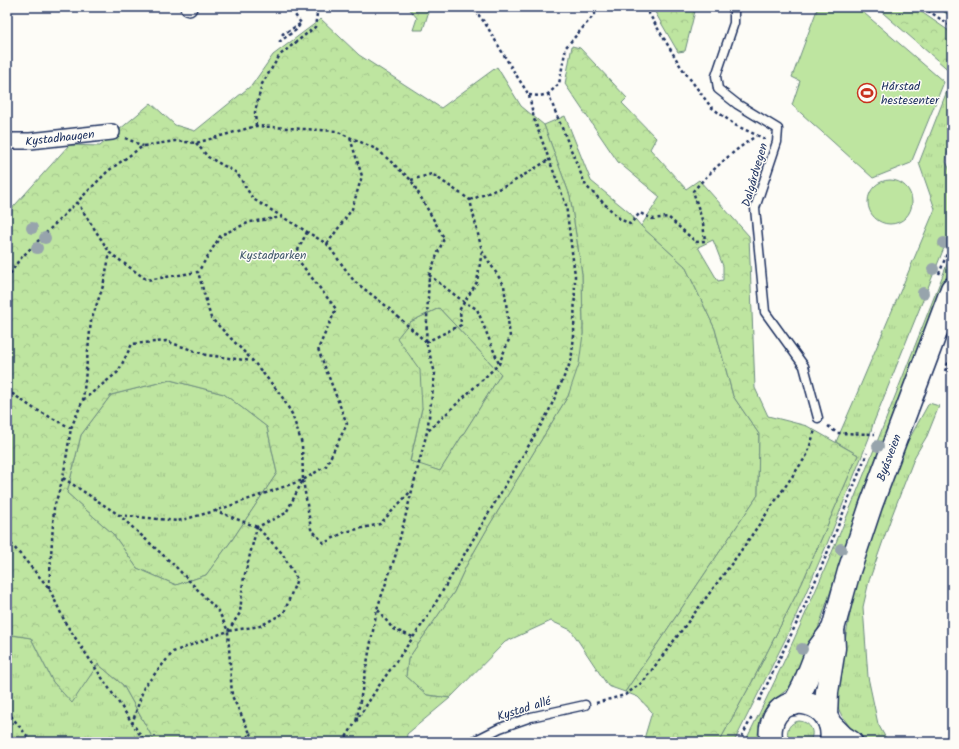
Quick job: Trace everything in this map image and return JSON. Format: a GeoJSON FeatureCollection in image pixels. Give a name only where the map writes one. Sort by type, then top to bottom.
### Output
{"type":"FeatureCollection","features":[{"type":"Feature","properties":{"kind":"main road","name":"Byåsveien"},"geometry":{"type":"LineString","coordinates":[[829,727],[827,692],[834,648],[833,629],[849,571],[945,282]]}},
{"type":"Feature","properties":{"kind":"main road","name":"Byåsveien"},"geometry":{"type":"LineString","coordinates":[[794,704],[804,685],[818,649],[833,629]]}},
{"type":"Feature","properties":{"kind":"main road"},"geometry":{"type":"LineString","coordinates":[[771,741],[770,730],[778,713],[785,707],[803,703],[813,705],[820,709],[829,727],[851,742]]}},
{"type":"Feature","properties":{"kind":"street","name":"Kystadhaugen"},"geometry":{"type":"LineString","coordinates":[[7,141],[30,141],[112,132]]}},
{"type":"Feature","properties":{"kind":"lane","name":"Dalgårdvegen"},"geometry":{"type":"LineString","coordinates":[[734,7],[734,23],[716,76],[718,89],[737,104],[778,129],[777,142],[755,208],[765,312],[804,366],[818,418]]}},
{"type":"Feature","properties":{"kind":"lane","name":"Kystad allé"},"geometry":{"type":"LineString","coordinates":[[472,742],[500,728],[531,717],[585,705]]}},
{"type":"Feature","properties":{"kind":"path"},"geometry":{"type":"LineString","coordinates":[[296,7],[295,15],[301,23]]}},
{"type":"Feature","properties":{"kind":"path"},"geometry":{"type":"LineString","coordinates":[[256,126],[255,112],[262,84],[280,54],[315,27],[318,7]]}},
{"type":"Feature","properties":{"kind":"path"},"geometry":{"type":"LineString","coordinates":[[343,742],[378,687],[426,619],[548,413],[571,361],[574,336],[576,275],[566,205],[534,119],[529,96],[485,23],[472,7]]}},
{"type":"Feature","properties":{"kind":"path"},"geometry":{"type":"LineString","coordinates":[[529,96],[548,94],[559,84],[566,47],[600,7]]}},
{"type":"Feature","properties":{"kind":"path"},"geometry":{"type":"LineString","coordinates":[[645,7],[681,67],[711,107],[734,125],[756,136],[777,142]]}},
{"type":"Feature","properties":{"kind":"path"},"geometry":{"type":"LineString","coordinates":[[923,7],[952,27]]}},
{"type":"Feature","properties":{"kind":"path"},"geometry":{"type":"LineString","coordinates":[[282,32],[283,34],[301,23]]}},
{"type":"Feature","properties":{"kind":"path"},"geometry":{"type":"LineString","coordinates":[[279,42],[296,30],[301,23]]}},
{"type":"Feature","properties":{"kind":"path"},"geometry":{"type":"LineString","coordinates":[[548,94],[586,186],[620,219],[630,224],[640,214],[652,219],[668,217],[696,242],[705,241],[703,223],[693,191],[704,179],[742,145],[756,136]]}},
{"type":"Feature","properties":{"kind":"path"},"geometry":{"type":"LineString","coordinates":[[7,279],[18,260],[108,171],[143,146],[175,141],[196,143],[256,126],[336,131],[378,150],[411,180],[444,238],[429,276],[426,342],[435,373],[427,432],[395,557],[377,609],[356,722]]}},
{"type":"Feature","properties":{"kind":"path"},"geometry":{"type":"LineString","coordinates":[[328,244],[352,209],[362,176],[350,137]]}},
{"type":"Feature","properties":{"kind":"path"},"geometry":{"type":"LineString","coordinates":[[196,143],[208,157],[237,173],[252,199],[328,244],[354,281],[385,305],[426,342]]}},
{"type":"Feature","properties":{"kind":"path"},"geometry":{"type":"LineString","coordinates":[[952,152],[952,165]]}},
{"type":"Feature","properties":{"kind":"path"},"geometry":{"type":"LineString","coordinates":[[470,200],[508,185],[550,159]]}},
{"type":"Feature","properties":{"kind":"path"},"geometry":{"type":"LineString","coordinates":[[411,180],[432,174],[470,200],[482,251],[504,285],[510,337],[499,364],[427,432]]}},
{"type":"Feature","properties":{"kind":"path"},"geometry":{"type":"LineString","coordinates":[[77,202],[110,253],[148,280],[198,272]]}},
{"type":"Feature","properties":{"kind":"path"},"geometry":{"type":"LineString","coordinates":[[283,217],[250,222],[221,235],[198,272],[211,318],[253,361],[281,395],[292,414],[302,444],[303,480],[311,529],[324,543],[345,532],[380,524],[412,491]]}},
{"type":"Feature","properties":{"kind":"path"},"geometry":{"type":"LineString","coordinates":[[119,515],[178,520],[215,511],[303,480],[326,466],[347,424],[318,349],[336,309],[294,256],[307,232]]}},
{"type":"Feature","properties":{"kind":"path"},"geometry":{"type":"LineString","coordinates":[[945,282],[952,241]]}},
{"type":"Feature","properties":{"kind":"path"},"geometry":{"type":"LineString","coordinates":[[426,342],[461,325],[460,309],[476,282],[482,251]]}},
{"type":"Feature","properties":{"kind":"path"},"geometry":{"type":"LineString","coordinates":[[49,588],[54,508],[64,478],[71,428],[83,400],[91,321],[103,286],[110,253]]}},
{"type":"Feature","properties":{"kind":"path"},"geometry":{"type":"LineString","coordinates":[[429,276],[464,302],[478,309],[499,364]]}},
{"type":"Feature","properties":{"kind":"path"},"geometry":{"type":"LineString","coordinates":[[83,400],[118,372],[132,344],[166,340],[206,355],[253,361]]}},
{"type":"Feature","properties":{"kind":"path"},"geometry":{"type":"LineString","coordinates":[[945,371],[952,353]]}},
{"type":"Feature","properties":{"kind":"path"},"geometry":{"type":"LineString","coordinates":[[7,390],[33,408],[71,428]]}},
{"type":"Feature","properties":{"kind":"path"},"geometry":{"type":"LineString","coordinates":[[585,705],[625,695],[643,682],[738,556],[807,455],[818,418],[837,433],[875,434],[872,441]]}},
{"type":"Feature","properties":{"kind":"path"},"geometry":{"type":"LineString","coordinates":[[756,707],[808,598],[869,448]]}},
{"type":"Feature","properties":{"kind":"path"},"geometry":{"type":"LineString","coordinates":[[64,478],[119,515],[175,566],[219,612],[228,631],[232,696],[250,733],[259,742]]}},
{"type":"Feature","properties":{"kind":"path"},"geometry":{"type":"LineString","coordinates":[[228,631],[240,613],[243,582],[257,527],[286,513],[303,480]]}},
{"type":"Feature","properties":{"kind":"path"},"geometry":{"type":"LineString","coordinates":[[132,724],[144,687],[173,652],[228,631],[260,626],[284,613],[297,579],[282,553],[257,527],[215,511]]}},
{"type":"Feature","properties":{"kind":"path"},"geometry":{"type":"LineString","coordinates":[[7,539],[49,588],[66,624],[145,742]]}},
{"type":"Feature","properties":{"kind":"path"},"geometry":{"type":"LineString","coordinates":[[377,609],[393,629],[413,637]]}},
{"type":"Feature","properties":{"kind":"path"},"geometry":{"type":"LineString","coordinates":[[7,712],[32,742]]}},
{"type":"Feature","properties":{"kind":"path"},"geometry":{"type":"LineString","coordinates":[[739,742],[753,714]]}},
{"type":"Feature","properties":{"kind":"path"},"geometry":{"type":"LineString","coordinates":[[947,742],[952,727]]}},
{"type":"Feature","properties":{"kind":"path"},"geometry":{"type":"LineString","coordinates":[[244,742],[250,733]]}},
{"type":"Feature","properties":{"kind":"green space"},"geometry":{"type":"Polygon","coordinates":[[[408,7],[426,7],[428,14],[423,30],[413,30],[417,18],[408,7]]]}},
{"type":"Feature","properties":{"kind":"green space"},"geometry":{"type":"Polygon","coordinates":[[[652,7],[696,7],[685,51],[678,52],[652,7]]]}},
{"type":"Feature","properties":{"kind":"green space","name":"Hårstad hestesenter"},"geometry":{"type":"Polygon","coordinates":[[[818,7],[857,7],[944,82],[911,163],[873,178],[792,105],[800,81],[792,77],[818,7]]]}},
{"type":"Feature","properties":{"kind":"green space"},"geometry":{"type":"Polygon","coordinates":[[[876,7],[914,7],[952,33],[952,73],[876,7]]]}},
{"type":"Feature","properties":{"kind":"green space"},"geometry":{"type":"Polygon","coordinates":[[[938,7],[952,7],[952,18],[938,7]]]}},
{"type":"Feature","properties":{"kind":"green space","name":"Kystadparken"},"geometry":{"type":"Polygon","coordinates":[[[321,19],[359,55],[441,108],[497,67],[521,106],[544,125],[570,196],[582,274],[583,334],[579,364],[568,396],[490,524],[466,566],[454,592],[408,659],[406,676],[427,695],[450,698],[407,734],[406,742],[155,742],[123,685],[98,664],[72,703],[53,682],[31,638],[7,634],[7,214],[69,145],[100,146],[151,103],[175,125],[195,131],[252,85],[273,55],[321,19]],[[439,308],[410,322],[397,338],[420,370],[422,408],[410,461],[440,471],[501,374],[439,308]],[[170,380],[111,395],[81,435],[67,493],[113,534],[137,568],[176,585],[206,575],[232,540],[277,473],[267,427],[224,394],[170,380]]]}},
{"type":"Feature","properties":{"kind":"green space"},"geometry":{"type":"Polygon","coordinates":[[[572,46],[580,48],[627,98],[622,103],[656,138],[650,149],[686,189],[699,180],[749,236],[755,388],[768,416],[807,426],[858,455],[802,583],[753,680],[719,742],[639,742],[644,739],[652,712],[638,697],[625,692],[758,495],[759,434],[733,396],[715,329],[685,266],[641,226],[660,197],[618,162],[565,84],[572,46]],[[713,240],[698,247],[718,281],[723,280],[723,266],[713,240]]]}},
{"type":"Feature","properties":{"kind":"green space"},"geometry":{"type":"Polygon","coordinates":[[[952,78],[952,143],[947,154],[946,162],[952,174],[952,228],[873,424],[869,438],[827,544],[787,636],[734,742],[719,742],[753,680],[802,583],[858,455],[836,442],[935,209],[919,163],[952,78]]]}},
{"type":"Feature","properties":{"kind":"green space"},"geometry":{"type":"Polygon","coordinates":[[[565,116],[591,181],[630,213],[641,226],[685,266],[715,329],[733,396],[759,434],[758,495],[625,692],[608,686],[571,630],[551,621],[505,642],[450,698],[427,695],[406,676],[408,659],[454,592],[466,566],[490,524],[568,396],[583,334],[582,274],[570,196],[544,125],[565,116]]]}},
{"type":"Feature","properties":{"kind":"green space"},"geometry":{"type":"Polygon","coordinates":[[[890,180],[902,184],[908,190],[912,202],[908,214],[902,220],[890,224],[878,220],[872,214],[868,202],[872,190],[878,184],[890,180]]]}},
{"type":"Feature","properties":{"kind":"green space"},"geometry":{"type":"Polygon","coordinates":[[[952,252],[952,262],[854,521],[815,638],[792,686],[769,704],[760,720],[757,742],[745,742],[802,622],[854,500],[952,252]]]}},
{"type":"Feature","properties":{"kind":"green space"},"geometry":{"type":"Polygon","coordinates":[[[439,308],[501,374],[440,471],[410,462],[422,408],[396,338],[410,322],[439,308]]]}},
{"type":"Feature","properties":{"kind":"green space"},"geometry":{"type":"Polygon","coordinates":[[[170,380],[224,394],[267,427],[277,473],[232,540],[206,575],[176,585],[137,568],[113,534],[67,493],[81,435],[111,395],[170,380]]]}},
{"type":"Feature","properties":{"kind":"green space"},"geometry":{"type":"Polygon","coordinates":[[[929,403],[939,406],[927,436],[915,456],[891,518],[869,581],[863,607],[868,677],[878,724],[888,742],[868,742],[849,726],[837,706],[838,678],[854,592],[869,543],[903,450],[929,403]]]}},
{"type":"Feature","properties":{"kind":"green space"},"geometry":{"type":"Polygon","coordinates":[[[7,634],[31,638],[53,682],[72,702],[98,664],[123,685],[155,742],[7,742],[7,634]]]}},
{"type":"Feature","properties":{"kind":"green space"},"geometry":{"type":"Polygon","coordinates":[[[799,721],[807,723],[811,728],[812,735],[809,742],[791,742],[789,739],[788,729],[792,724],[799,721]]]}},
{"type":"Feature","properties":{"kind":"place","name":"Hårstad hestesenter"},"geometry":{"type":"Point","coordinates":[867,93]}}]}
